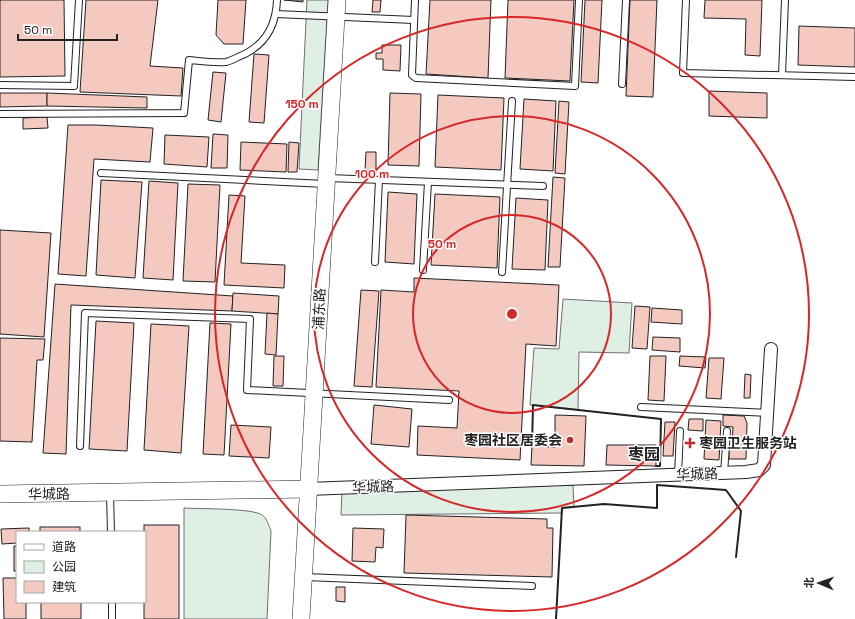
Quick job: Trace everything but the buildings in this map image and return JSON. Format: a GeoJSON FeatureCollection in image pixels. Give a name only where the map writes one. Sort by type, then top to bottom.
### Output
{"type":"FeatureCollection","features":[{"type":"Feature","properties":{"kind":"street","name":"浦东路"},"geometry":{"type":"LineString","coordinates":[[301,619],[337,0]]}},
{"type":"Feature","properties":{"kind":"street"},"geometry":{"type":"LineString","coordinates":[[767,413],[771,349]]}},
{"type":"Feature","properties":{"kind":"street","name":"华城路"},"geometry":{"type":"LineString","coordinates":[[0,494],[308,489],[746,472],[759,470],[764,465],[767,413]]}},
{"type":"Feature","properties":{"kind":"lane"},"geometry":{"type":"LineString","coordinates":[[0,85],[74,86],[79,0]]}},
{"type":"Feature","properties":{"kind":"lane"},"geometry":{"type":"LineString","coordinates":[[0,114],[184,113],[189,60],[226,62],[244,55],[260,45],[270,30],[276,14],[277,0]]}},
{"type":"Feature","properties":{"kind":"lane"},"geometry":{"type":"LineString","coordinates":[[414,0],[412,75],[416,78],[575,86],[579,0]]}},
{"type":"Feature","properties":{"kind":"lane"},"geometry":{"type":"LineString","coordinates":[[622,84],[626,0]]}},
{"type":"Feature","properties":{"kind":"lane"},"geometry":{"type":"LineString","coordinates":[[686,0],[683,73],[855,77]]}},
{"type":"Feature","properties":{"kind":"lane"},"geometry":{"type":"LineString","coordinates":[[782,75],[785,0]]}},
{"type":"Feature","properties":{"kind":"lane"},"geometry":{"type":"LineString","coordinates":[[276,14],[414,20]]}},
{"type":"Feature","properties":{"kind":"lane"},"geometry":{"type":"LineString","coordinates":[[502,272],[512,101]]}},
{"type":"Feature","properties":{"kind":"lane"},"geometry":{"type":"LineString","coordinates":[[101,173],[326,181],[379,180],[543,186]]}},
{"type":"Feature","properties":{"kind":"lane"},"geometry":{"type":"LineString","coordinates":[[375,262],[379,180]]}},
{"type":"Feature","properties":{"kind":"lane"},"geometry":{"type":"LineString","coordinates":[[423,270],[428,182]]}},
{"type":"Feature","properties":{"kind":"lane"},"geometry":{"type":"LineString","coordinates":[[80,446],[85,313],[250,319],[247,390],[449,400]]}},
{"type":"Feature","properties":{"kind":"lane"},"geometry":{"type":"LineString","coordinates":[[641,407],[767,413]]}},
{"type":"Feature","properties":{"kind":"lane"},"geometry":{"type":"LineString","coordinates":[[678,475],[680,431]]}},
{"type":"Feature","properties":{"kind":"lane"},"geometry":{"type":"LineString","coordinates":[[724,473],[727,431]]}},
{"type":"Feature","properties":{"kind":"lane"},"geometry":{"type":"LineString","coordinates":[[110,493],[111,531]]}},
{"type":"Feature","properties":{"kind":"lane"},"geometry":{"type":"LineString","coordinates":[[304,576],[532,586]]}},
{"type":"Feature","properties":{"kind":"lane"},"geometry":{"type":"LineString","coordinates":[[112,603],[112,619]]}},
{"type":"Feature","properties":{"kind":"green space"},"geometry":{"type":"Polygon","coordinates":[[[307,0],[328,0],[318,170],[299,169],[307,0]]]}},
{"type":"Feature","properties":{"kind":"green space"},"geometry":{"type":"Polygon","coordinates":[[[563,299],[632,303],[629,353],[579,352],[578,410],[530,405],[534,348],[559,349],[563,299]]]}},
{"type":"Feature","properties":{"kind":"green space"},"geometry":{"type":"Polygon","coordinates":[[[573,485],[574,507],[562,508],[562,513],[341,515],[342,491],[573,485]]]}},
{"type":"Feature","properties":{"kind":"green space"},"geometry":{"type":"Polygon","coordinates":[[[184,508],[248,511],[262,515],[268,522],[271,531],[267,619],[184,619],[184,508]]]}},
{"type":"Feature","properties":{"kind":"wall"},"geometry":{"type":"LineString","coordinates":[[532,446],[533,405],[661,419],[660,466],[656,466]]}},
{"type":"Feature","properties":{"kind":"wall"},"geometry":{"type":"LineString","coordinates":[[556,619],[562,508],[604,504],[657,508],[657,485],[726,490],[741,511],[736,557]]}},
{"type":"Feature","properties":{"kind":"place","name":"枣园社区居委会"},"geometry":{"type":"Point","coordinates":[570,440]}},
{"type":"Feature","properties":{"kind":"place","name":"枣园卫生服务站"},"geometry":{"type":"Point","coordinates":[690,443]}},
{"type":"Feature","properties":{"kind":"district","name":"枣园"},"geometry":{"type":"Point","coordinates":[644,454]}}]}
